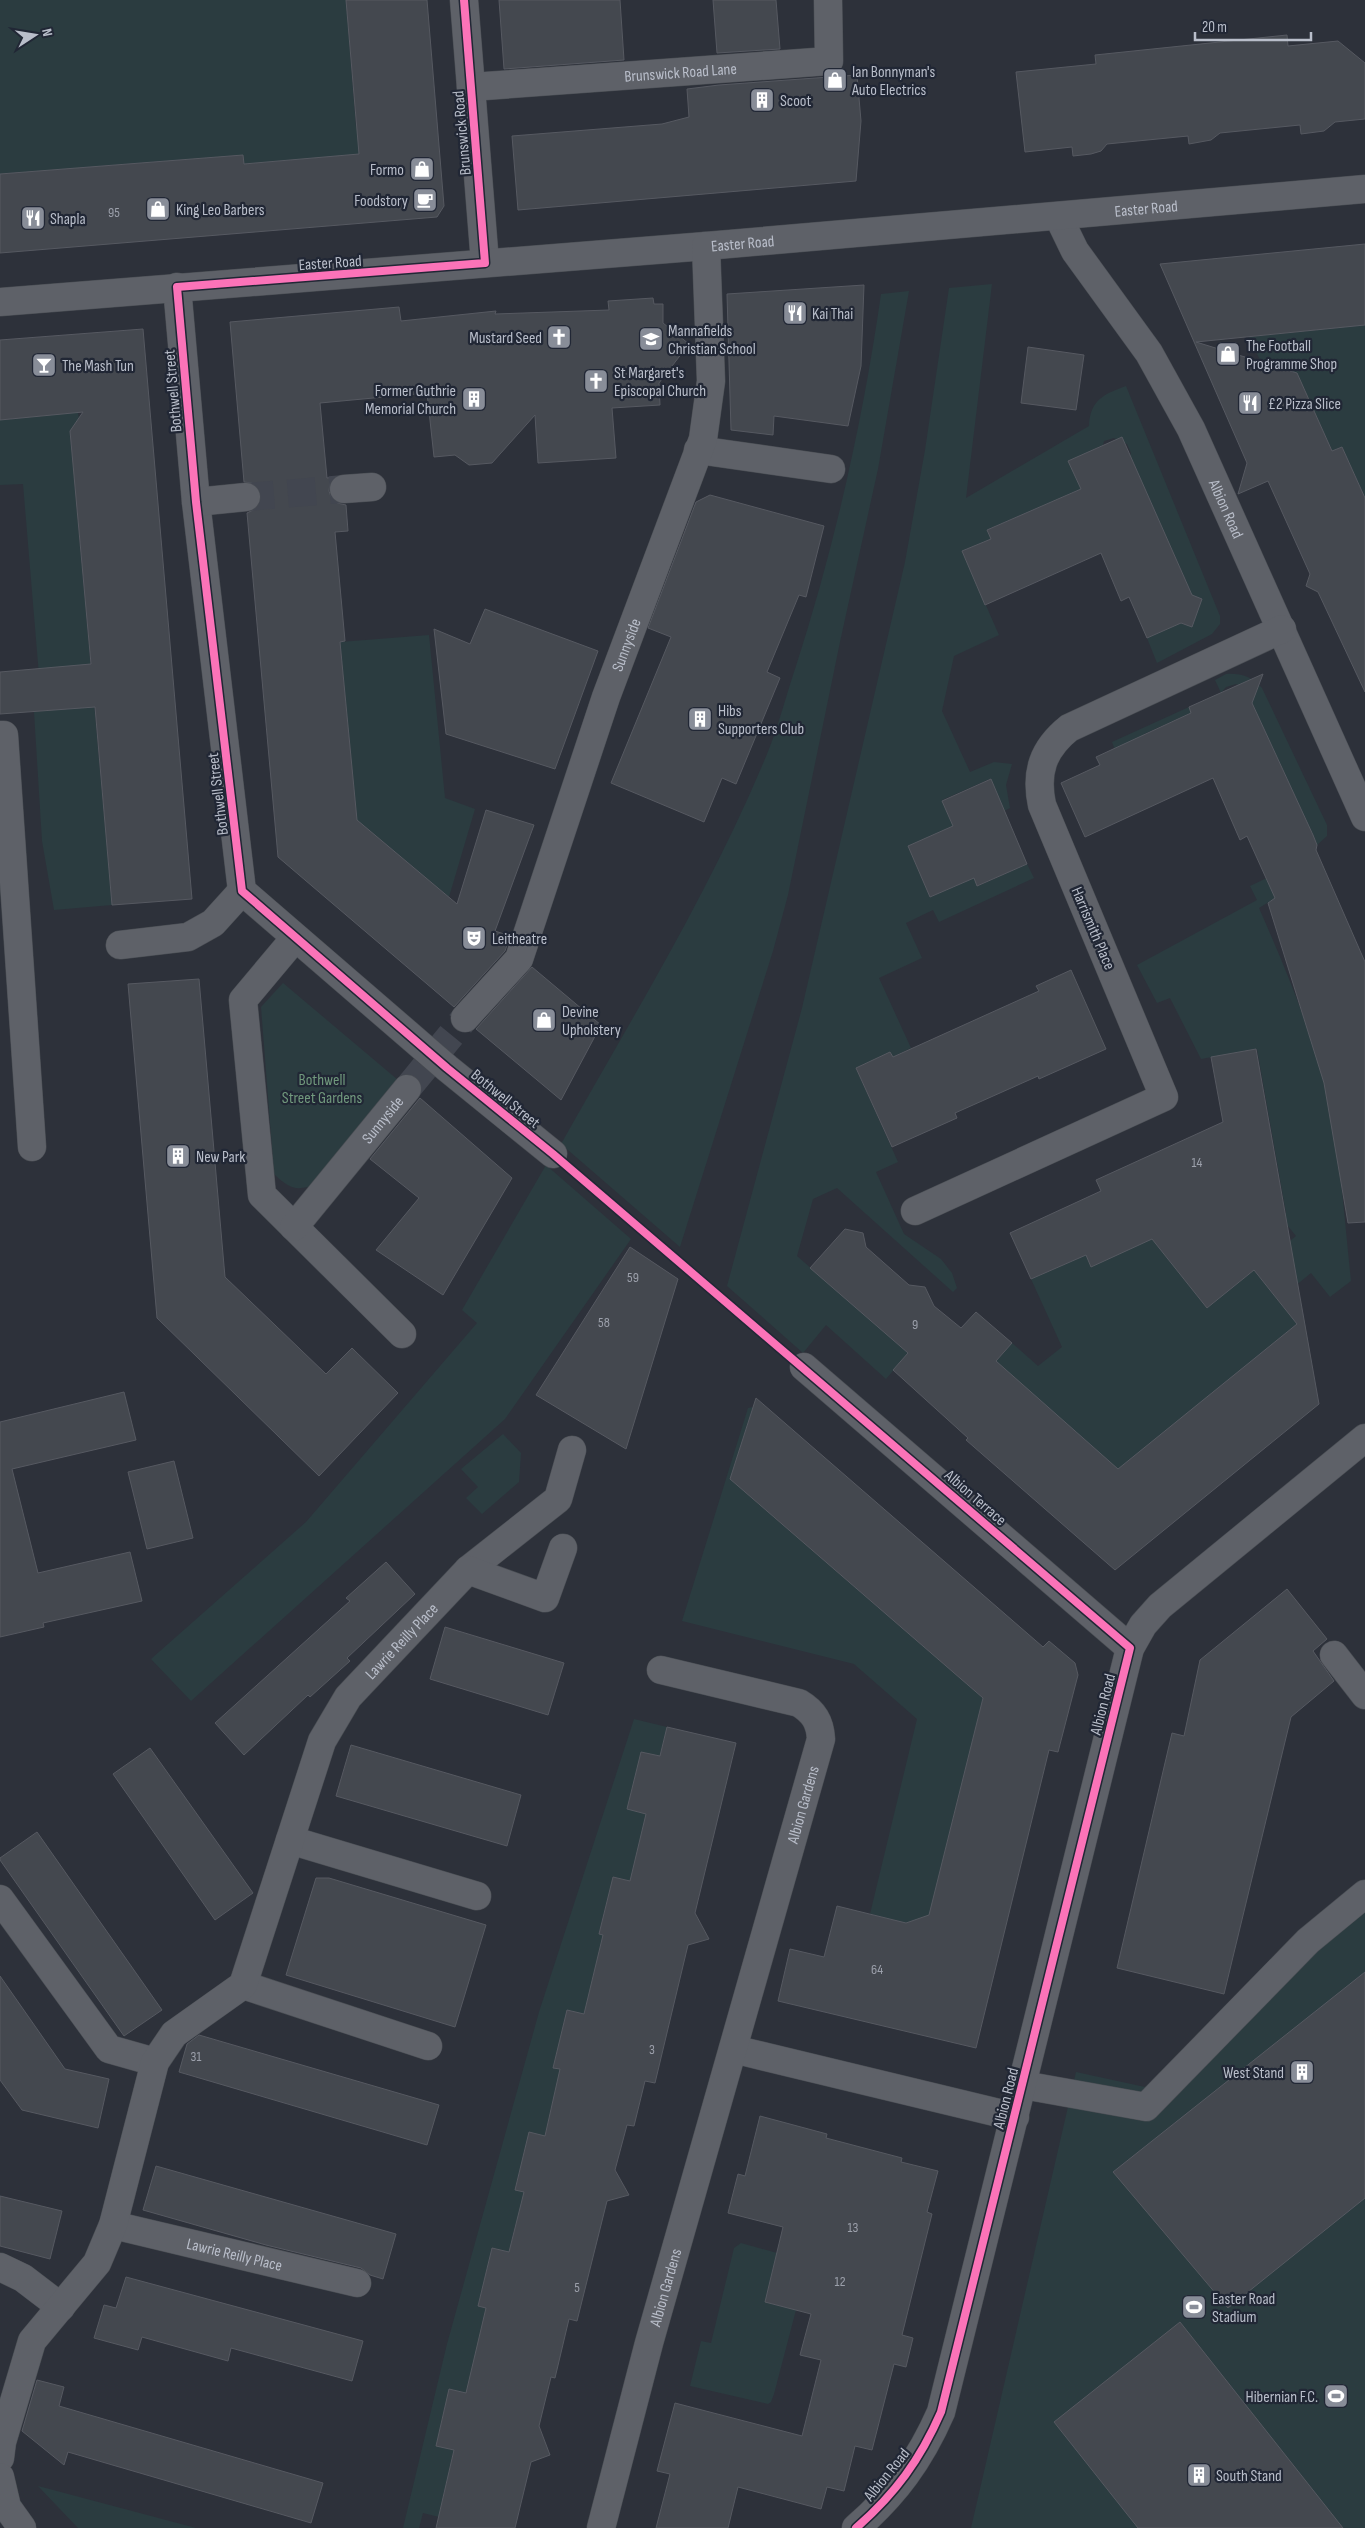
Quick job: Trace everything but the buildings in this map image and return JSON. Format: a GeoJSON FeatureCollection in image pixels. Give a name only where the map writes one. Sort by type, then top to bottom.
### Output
{"type":"FeatureCollection","features":[{"type":"Feature","properties":{"kind":"street","name":"Brunswick Road"},"geometry":{"type":"LineString","coordinates":[[464,0],[485,263]]}},
{"type":"Feature","properties":{"kind":"street","name":"Brunswick Road Lane"},"geometry":{"type":"LineString","coordinates":[[471,87],[829,61],[828,0]]}},
{"type":"Feature","properties":{"kind":"street","name":"Easter Road"},"geometry":{"type":"LineString","coordinates":[[0,302],[706,246],[873,230],[1365,189]]}},
{"type":"Feature","properties":{"kind":"street","name":"Albion Road"},"geometry":{"type":"LineString","coordinates":[[1058,216],[1074,251],[1149,352],[1192,429],[1365,817]]}},
{"type":"Feature","properties":{"kind":"street","name":"Sunnyside"},"geometry":{"type":"LineString","coordinates":[[464,1018],[519,959],[606,697],[703,439],[711,381],[706,246]]}},
{"type":"Feature","properties":{"kind":"street","name":"Bothwell Street"},"geometry":{"type":"LineString","coordinates":[[177,287],[196,502],[242,891],[447,1068],[554,1154]]}},
{"type":"Feature","properties":{"kind":"street"},"geometry":{"type":"LineString","coordinates":[[698,450],[832,469]]}},
{"type":"Feature","properties":{"kind":"street"},"geometry":{"type":"LineString","coordinates":[[344,489],[372,487]]}},
{"type":"Feature","properties":{"kind":"street"},"geometry":{"type":"LineString","coordinates":[[196,502],[246,498]]}},
{"type":"Feature","properties":{"kind":"street","name":"Harrismith Place"},"geometry":{"type":"LineString","coordinates":[[915,1212],[1164,1097],[1042,805],[1039,790],[1041,763],[1050,746],[1069,728],[1282,629]]}},
{"type":"Feature","properties":{"kind":"street"},"geometry":{"type":"LineString","coordinates":[[0,735],[4,735],[32,1147]]}},
{"type":"Feature","properties":{"kind":"street"},"geometry":{"type":"LineString","coordinates":[[120,945],[188,936],[213,923],[242,891]]}},
{"type":"Feature","properties":{"kind":"street"},"geometry":{"type":"LineString","coordinates":[[295,938],[243,1000],[262,1196],[402,1334]]}},
{"type":"Feature","properties":{"kind":"street","name":"Sunnyside"},"geometry":{"type":"LineString","coordinates":[[294,1227],[407,1089]]}},
{"type":"Feature","properties":{"kind":"street","name":"Albion Terrace"},"geometry":{"type":"LineString","coordinates":[[804,1367],[1130,1648]]}},
{"type":"Feature","properties":{"kind":"street","name":"Albion Road"},"geometry":{"type":"LineString","coordinates":[[856,2528],[881,2506],[905,2478],[929,2440],[941,2412],[1130,1648],[1143,1624],[1160,1606],[1365,1438]]}},
{"type":"Feature","properties":{"kind":"street","name":"Lawrie Reilly Place"},"geometry":{"type":"LineString","coordinates":[[242,1985],[322,1741],[348,1697],[468,1570],[558,1499],[572,1450]]}},
{"type":"Feature","properties":{"kind":"street"},"geometry":{"type":"LineString","coordinates":[[468,1570],[545,1598],[562,1548]]}},
{"type":"Feature","properties":{"kind":"street"},"geometry":{"type":"LineString","coordinates":[[1334,1656],[1365,1696]]}},
{"type":"Feature","properties":{"kind":"street","name":"Albion Gardens"},"geometry":{"type":"LineString","coordinates":[[601,2528],[649,2343],[821,1739],[814,1714],[799,1703],[661,1670]]}},
{"type":"Feature","properties":{"kind":"street"},"geometry":{"type":"LineString","coordinates":[[290,1840],[477,1896]]}},
{"type":"Feature","properties":{"kind":"street"},"geometry":{"type":"LineString","coordinates":[[1023,2086],[1146,2108],[1308,1941],[1365,1894]]}},
{"type":"Feature","properties":{"kind":"street"},"geometry":{"type":"LineString","coordinates":[[0,1899],[109,2050],[155,2062]]}},
{"type":"Feature","properties":{"kind":"street"},"geometry":{"type":"LineString","coordinates":[[0,2458],[2,2442],[32,2341],[97,2263],[113,2225],[155,2062],[174,2034],[242,1985],[428,2046]]}},
{"type":"Feature","properties":{"kind":"street"},"geometry":{"type":"LineString","coordinates":[[733,2049],[1015,2117]]}},
{"type":"Feature","properties":{"kind":"street","name":"Lawrie Reilly Place"},"geometry":{"type":"LineString","coordinates":[[113,2225],[357,2283]]}},
{"type":"Feature","properties":{"kind":"street"},"geometry":{"type":"LineString","coordinates":[[0,2267],[23,2278],[61,2308]]}},
{"type":"Feature","properties":{"kind":"street"},"geometry":{"type":"LineString","coordinates":[[0,2477],[7,2507],[22,2528]]}},
{"type":"Feature","properties":{"kind":"green space"},"geometry":{"type":"Polygon","coordinates":[[[0,0],[346,0],[356,127],[365,133],[367,154],[244,164],[243,155],[0,174],[0,0]]]}},
{"type":"Feature","properties":{"kind":"green space"},"geometry":{"type":"Polygon","coordinates":[[[992,284],[966,498],[1089,426],[1095,404],[1105,395],[1126,386],[1220,616],[1220,624],[1212,634],[1157,663],[1147,638],[1181,623],[1185,625],[1192,595],[1130,456],[1131,453],[1127,444],[1114,438],[1104,441],[1103,445],[1069,461],[1081,489],[987,530],[991,539],[962,551],[999,635],[954,656],[942,711],[970,772],[994,762],[1012,764],[1006,785],[1010,808],[1004,811],[990,779],[942,800],[953,826],[908,846],[930,897],[974,878],[978,886],[1027,864],[1034,878],[939,922],[933,910],[906,923],[922,958],[879,978],[911,1048],[893,1057],[890,1052],[856,1068],[898,1162],[876,1172],[904,1234],[941,1259],[952,1273],[957,1288],[953,1292],[837,1188],[813,1199],[797,1256],[908,1353],[886,1379],[826,1325],[803,1353],[727,1286],[802,1008],[905,562],[925,450],[949,288],[992,284]]]}},
{"type":"Feature","properties":{"kind":"green space"},"geometry":{"type":"Polygon","coordinates":[[[909,291],[878,469],[788,895],[773,951],[680,1247],[561,1144],[696,903],[745,805],[767,754],[810,620],[835,528],[866,388],[881,294],[909,291]]]}},
{"type":"Feature","properties":{"kind":"green space"},"geometry":{"type":"Polygon","coordinates":[[[1365,325],[1365,498],[1342,447],[1332,451],[1297,373],[1261,362],[1249,337],[1365,325]]]}},
{"type":"Feature","properties":{"kind":"green space"},"geometry":{"type":"Polygon","coordinates":[[[77,407],[79,419],[70,432],[112,905],[54,910],[42,841],[34,712],[42,711],[23,484],[0,485],[0,420],[43,416],[77,407]]]}},
{"type":"Feature","properties":{"kind":"green space"},"geometry":{"type":"Polygon","coordinates":[[[429,635],[445,798],[475,809],[449,897],[357,820],[340,642],[429,635]]]}},
{"type":"Feature","properties":{"kind":"green space"},"geometry":{"type":"Polygon","coordinates":[[[1226,674],[1246,676],[1262,688],[1327,825],[1327,836],[1317,845],[1252,703],[1249,690],[1236,684],[1226,687],[1221,693],[1215,680],[1226,674]]]}},
{"type":"Feature","properties":{"kind":"green space"},"geometry":{"type":"Polygon","coordinates":[[[1189,707],[1191,713],[1144,734],[1148,743],[1118,757],[1112,742],[1189,707]]]}},
{"type":"Feature","properties":{"kind":"green space"},"geometry":{"type":"Polygon","coordinates":[[[1300,862],[1323,868],[1259,908],[1303,1016],[1324,1082],[1338,1156],[1351,1281],[1330,1297],[1311,1273],[1278,1300],[1297,1324],[1119,1470],[992,1366],[1012,1343],[1038,1366],[1062,1347],[1031,1279],[1086,1255],[1091,1266],[1160,1221],[1179,1272],[1207,1308],[1296,1236],[1279,1215],[1286,1213],[1257,1049],[1201,1059],[1170,998],[1157,1003],[1137,965],[1257,900],[1250,886],[1300,862]]]}},
{"type":"Feature","properties":{"kind":"green space","name":"Bothwell Street Gardens"},"geometry":{"type":"Polygon","coordinates":[[[283,983],[398,1080],[318,1184],[304,1188],[294,1188],[274,1174],[261,1007],[283,983]]]}},
{"type":"Feature","properties":{"kind":"green space"},"geometry":{"type":"Polygon","coordinates":[[[546,1165],[631,1239],[505,1419],[191,1701],[151,1659],[306,1522],[477,1323],[462,1310],[546,1165]]]}},
{"type":"Feature","properties":{"kind":"green space"},"geometry":{"type":"Polygon","coordinates":[[[753,1407],[730,1479],[983,1698],[926,1928],[870,1914],[917,1719],[854,1664],[682,1621],[748,1408],[753,1407]]]}},
{"type":"Feature","properties":{"kind":"green space"},"geometry":{"type":"Polygon","coordinates":[[[503,1434],[521,1453],[519,1482],[482,1514],[466,1498],[478,1487],[461,1469],[503,1434]]]}},
{"type":"Feature","properties":{"kind":"green space"},"geometry":{"type":"Polygon","coordinates":[[[634,1719],[667,1727],[660,1756],[641,1752],[628,1809],[646,1814],[631,1881],[613,1877],[599,1933],[617,1938],[595,1971],[584,2014],[567,2010],[554,2068],[569,2071],[551,2108],[545,2136],[529,2133],[515,2189],[532,2194],[515,2226],[509,2252],[492,2248],[478,2306],[495,2310],[466,2393],[449,2389],[436,2446],[454,2450],[439,2517],[423,2513],[419,2528],[403,2528],[447,2344],[539,2012],[634,1719]]]}},
{"type":"Feature","properties":{"kind":"green space","name":"Easter Road Stadium"},"geometry":{"type":"Polygon","coordinates":[[[1365,1906],[1365,2528],[971,2528],[1076,2072],[1145,2087],[1365,1906]]]}},
{"type":"Feature","properties":{"kind":"green space"},"geometry":{"type":"Polygon","coordinates":[[[741,2243],[777,2253],[765,2302],[796,2310],[774,2394],[771,2402],[768,2404],[690,2386],[701,2341],[711,2343],[734,2248],[741,2243]]]}},
{"type":"Feature","properties":{"kind":"green space"},"geometry":{"type":"Polygon","coordinates":[[[38,2486],[196,2528],[78,2528],[38,2486]]]}},
{"type":"Feature","properties":{"kind":"tunnel"},"geometry":{"type":"LineString","coordinates":[[246,497],[344,489]]}},
{"type":"Feature","properties":{"kind":"tunnel"},"geometry":{"type":"LineString","coordinates":[[407,1089],[465,1018]]}},
{"type":"Feature","properties":{"kind":"cycle path"},"geometry":{"type":"LineString","coordinates":[[464,0],[485,263],[177,287],[196,502],[242,891],[447,1068],[553,1154],[1130,1648],[941,2412],[924,2446],[905,2475],[883,2502],[856,2528]]}},
{"type":"Feature","properties":{"kind":"place","name":"Ian Bonnyman's Auto Electrics"},"geometry":{"type":"Point","coordinates":[835,80]}},
{"type":"Feature","properties":{"kind":"place","name":"Scoot"},"geometry":{"type":"Point","coordinates":[762,100]}},
{"type":"Feature","properties":{"kind":"place","name":"Formo"},"geometry":{"type":"Point","coordinates":[422,169]}},
{"type":"Feature","properties":{"kind":"place","name":"Foodstory"},"geometry":{"type":"Point","coordinates":[425,200]}},
{"type":"Feature","properties":{"kind":"place","name":"King Leo Barbers"},"geometry":{"type":"Point","coordinates":[158,209]}},
{"type":"Feature","properties":{"kind":"place","name":"Shapla"},"geometry":{"type":"Point","coordinates":[33,218]}},
{"type":"Feature","properties":{"kind":"place","name":"Kai Thai"},"geometry":{"type":"Point","coordinates":[795,313]}},
{"type":"Feature","properties":{"kind":"place","name":"Mustard Seed"},"geometry":{"type":"Point","coordinates":[559,337]}},
{"type":"Feature","properties":{"kind":"place","name":"Mannafields Christian School"},"geometry":{"type":"Point","coordinates":[651,339]}},
{"type":"Feature","properties":{"kind":"place","name":"The Football Programme Shop"},"geometry":{"type":"Point","coordinates":[1228,354]}},
{"type":"Feature","properties":{"kind":"place","name":"The Mash Tun"},"geometry":{"type":"Point","coordinates":[44,365]}},
{"type":"Feature","properties":{"kind":"place","name":"St Margaret's Episcopal Church"},"geometry":{"type":"Point","coordinates":[596,381]}},
{"type":"Feature","properties":{"kind":"place","name":"Former Guthrie Memorial Church"},"geometry":{"type":"Point","coordinates":[474,399]}},
{"type":"Feature","properties":{"kind":"place","name":"£2 Pizza Slice"},"geometry":{"type":"Point","coordinates":[1250,403]}},
{"type":"Feature","properties":{"kind":"place","name":"Hibs Supporters Club"},"geometry":{"type":"Point","coordinates":[700,719]}},
{"type":"Feature","properties":{"kind":"place","name":"Leitheatre"},"geometry":{"type":"Point","coordinates":[474,938]}},
{"type":"Feature","properties":{"kind":"place","name":"Devine Upholstery"},"geometry":{"type":"Point","coordinates":[544,1020]}},
{"type":"Feature","properties":{"kind":"place","name":"New Park"},"geometry":{"type":"Point","coordinates":[178,1156]}},
{"type":"Feature","properties":{"kind":"place","name":"West Stand"},"geometry":{"type":"Point","coordinates":[1302,2072]}},
{"type":"Feature","properties":{"kind":"place","name":"Easter Road Stadium"},"geometry":{"type":"Point","coordinates":[1194,2307]}},
{"type":"Feature","properties":{"kind":"place","name":"Hibernian F.C."},"geometry":{"type":"Point","coordinates":[1336,2396]}},
{"type":"Feature","properties":{"kind":"place","name":"South Stand"},"geometry":{"type":"Point","coordinates":[1199,2475]}}]}
